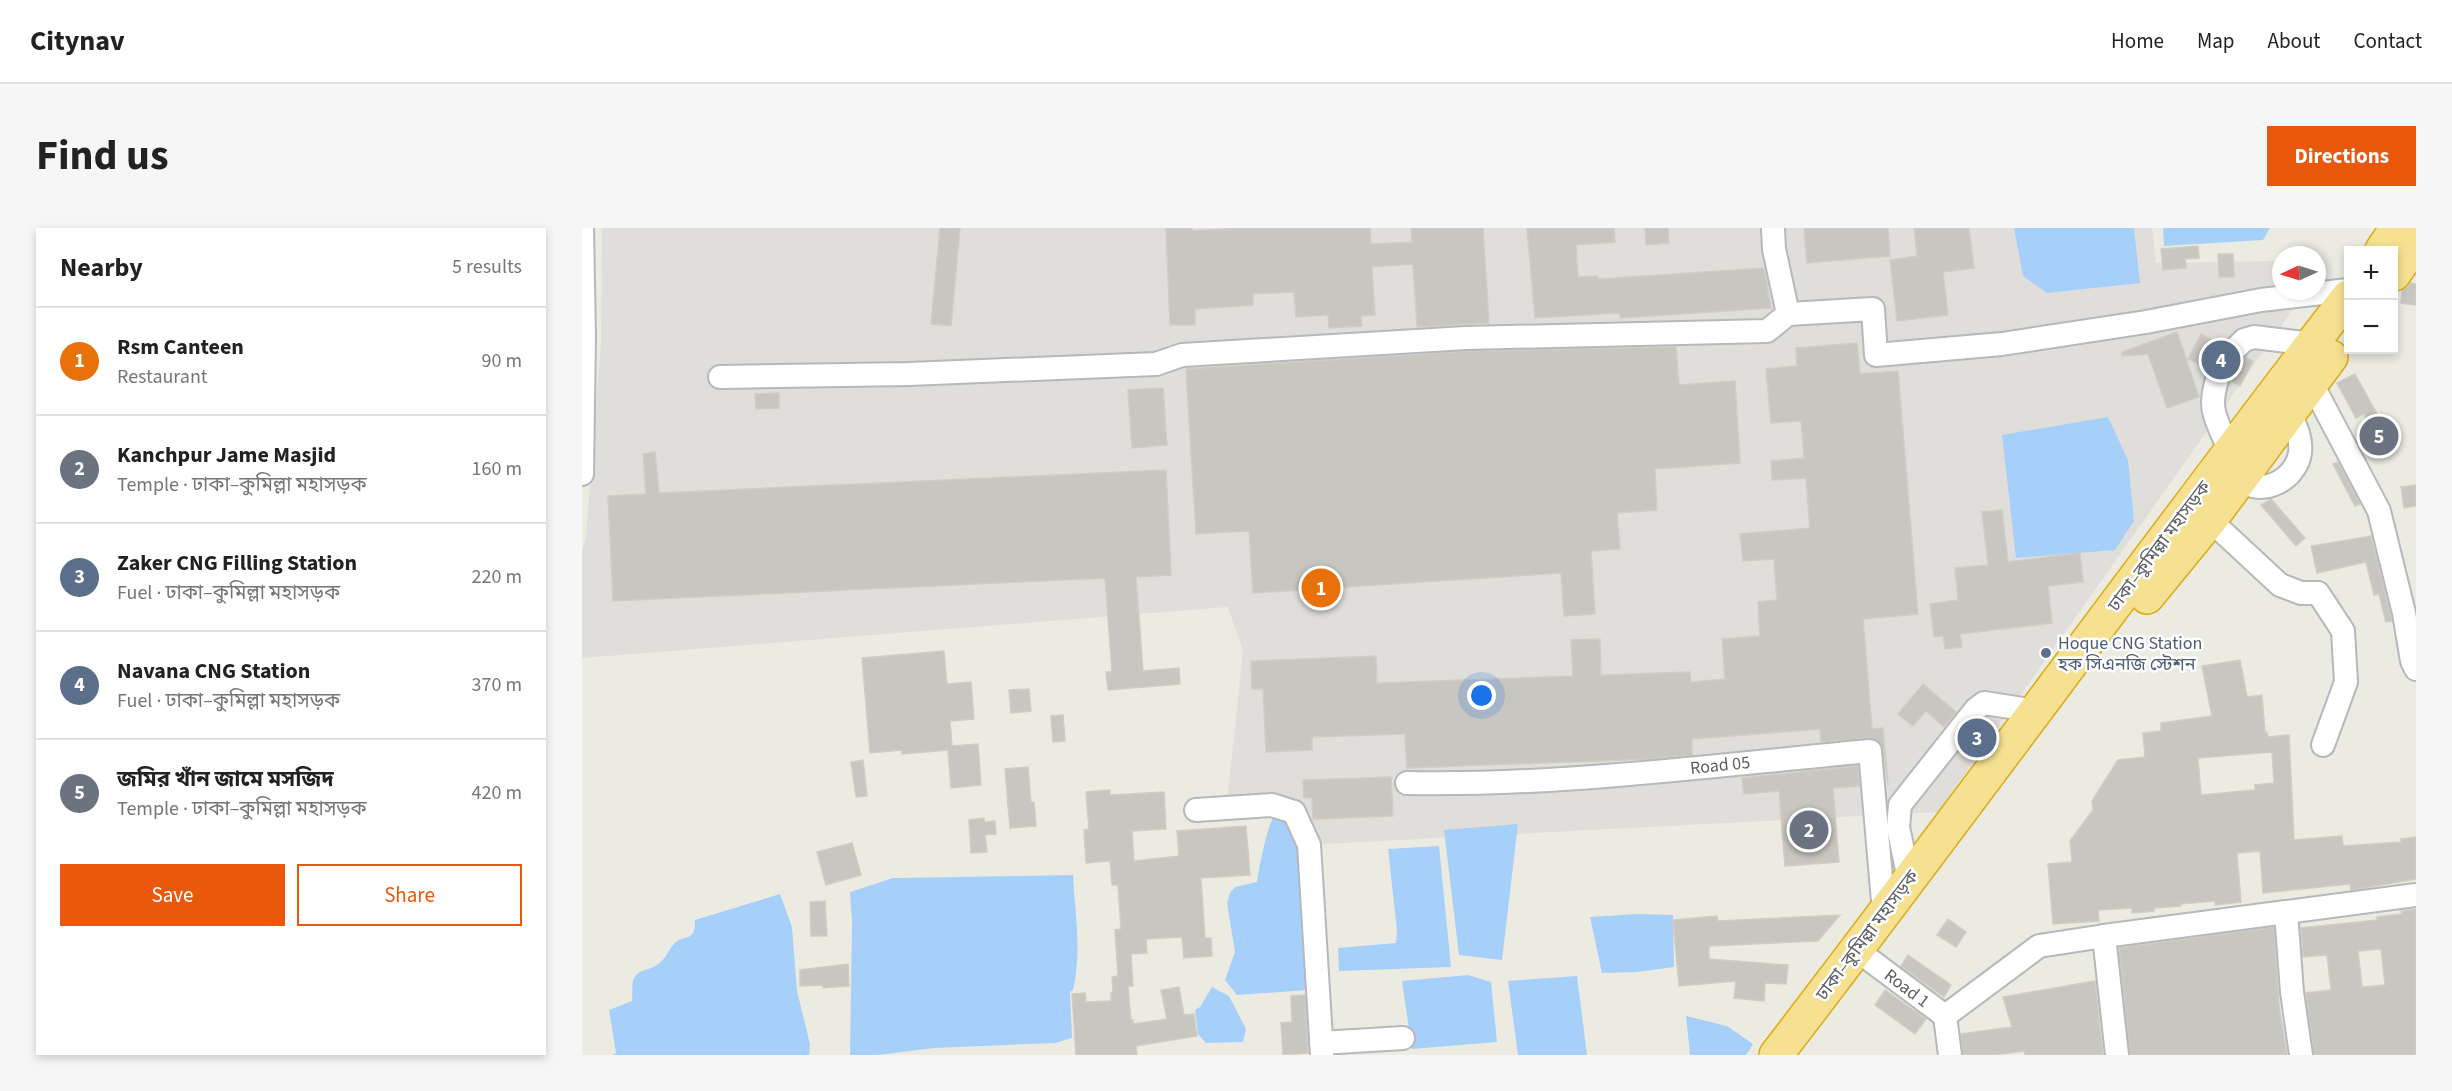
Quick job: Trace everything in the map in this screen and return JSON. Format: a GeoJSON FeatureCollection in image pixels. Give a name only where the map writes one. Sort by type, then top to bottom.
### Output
{"type":"FeatureCollection","features":[{"type":"Feature","properties":{"kind":"highway"},"geometry":{"type":"LineString","coordinates":[[2385,246],[2397,228]]}},
{"type":"Feature","properties":{"kind":"highway"},"geometry":{"type":"LineString","coordinates":[[2398,269],[2416,244]]}},
{"type":"Feature","properties":{"kind":"highway","name":"ঢাকা–কুমিল্লা মহাসড়ক"},"geometry":{"type":"LineString","coordinates":[[1804,1037],[1884,913],[1909,879],[2037,711],[2235,465],[2312,344],[2347,300]]}},
{"type":"Feature","properties":{"kind":"highway","name":"ঢাকা–কুমিল্লা মহাসড়ক"},"geometry":{"type":"LineString","coordinates":[[1776,1055],[1804,1037],[1870,960],[2099,658],[2210,520],[2235,465],[2289,412],[2344,340]]}},
{"type":"Feature","properties":{"kind":"street"},"geometry":{"type":"LineString","coordinates":[[582,228],[584,336],[582,474]]}},
{"type":"Feature","properties":{"kind":"street"},"geometry":{"type":"LineString","coordinates":[[1773,228],[1774,249],[1788,314]]}},
{"type":"Feature","properties":{"kind":"street"},"geometry":{"type":"LineString","coordinates":[[720,378],[909,374],[1156,364],[1182,355],[1466,338],[1767,331],[1788,314],[1873,309],[1876,355],[2002,344],[2146,322],[2261,300],[2344,291]]}},
{"type":"Feature","properties":{"kind":"street"},"geometry":{"type":"LineString","coordinates":[[2233,351],[2244,340],[2254,337],[2312,344]]}},
{"type":"Feature","properties":{"kind":"street"},"geometry":{"type":"LineString","coordinates":[[2219,374],[2211,409],[2235,465]]}},
{"type":"Feature","properties":{"kind":"street"},"geometry":{"type":"LineString","coordinates":[[2312,382],[2379,511],[2404,613],[2412,661],[2416,669]]}},
{"type":"Feature","properties":{"kind":"street"},"geometry":{"type":"LineString","coordinates":[[2210,520],[2280,585],[2301,593],[2318,593],[2343,631],[2346,682],[2323,745]]}},
{"type":"Feature","properties":{"kind":"street"},"geometry":{"type":"LineString","coordinates":[[1909,879],[1898,827],[1900,805],[1976,709],[1984,703],[2037,711]]}},
{"type":"Feature","properties":{"kind":"street","name":"Road 05"},"geometry":{"type":"LineString","coordinates":[[1407,783],[1455,784],[1601,777],[1870,752],[1884,913]]}},
{"type":"Feature","properties":{"kind":"street"},"geometry":{"type":"LineString","coordinates":[[1196,810],[1272,805],[1294,812],[1310,845],[1322,1049],[1403,1038]]}},
{"type":"Feature","properties":{"kind":"street"},"geometry":{"type":"LineString","coordinates":[[1950,1055],[1945,1016],[2039,946],[2416,895]]}},
{"type":"Feature","properties":{"kind":"street"},"geometry":{"type":"LineString","coordinates":[[2286,912],[2292,992],[2301,1055]]}},
{"type":"Feature","properties":{"kind":"street"},"geometry":{"type":"LineString","coordinates":[[2104,936],[2117,1055]]}},
{"type":"Feature","properties":{"kind":"street","name":"Road 1"},"geometry":{"type":"LineString","coordinates":[[1870,960],[1945,1016]]}},
{"type":"Feature","properties":{"kind":"shaded area"},"geometry":{"type":"Polygon","coordinates":[[[602,228],[2152,228],[2156,263],[2272,261],[2272,300],[2300,300],[1938,812],[1304,845],[1301,802],[1227,802],[1243,651],[1228,607],[582,658],[582,552],[586,537],[601,341],[602,228]]]}},
{"type":"Feature","properties":{"kind":"water"},"geometry":{"type":"Polygon","coordinates":[[[2014,228],[2134,228],[2140,283],[2047,293],[2023,276],[2014,228]]]}},
{"type":"Feature","properties":{"kind":"water"},"geometry":{"type":"Polygon","coordinates":[[[2163,228],[2270,228],[2263,240],[2164,246],[2163,228]]]}},
{"type":"Feature","properties":{"kind":"water"},"geometry":{"type":"Polygon","coordinates":[[[2108,417],[2128,460],[2134,521],[2115,550],[2016,558],[2002,435],[2108,417]]]}},
{"type":"Feature","properties":{"kind":"water"},"geometry":{"type":"Polygon","coordinates":[[[1276,813],[1299,821],[1309,990],[1237,995],[1225,980],[1235,952],[1227,903],[1235,887],[1257,882],[1267,835],[1276,813]]]}},
{"type":"Feature","properties":{"kind":"water"},"geometry":{"type":"Polygon","coordinates":[[[1518,824],[1502,960],[1459,955],[1444,830],[1518,824]]]}},
{"type":"Feature","properties":{"kind":"water"},"geometry":{"type":"Polygon","coordinates":[[[1439,846],[1451,967],[1339,971],[1338,948],[1396,943],[1397,930],[1388,849],[1439,846]]]}},
{"type":"Feature","properties":{"kind":"water"},"geometry":{"type":"Polygon","coordinates":[[[1073,875],[1077,962],[1073,990],[1070,992],[1072,1038],[1055,1043],[934,1048],[878,1055],[850,1055],[852,922],[850,892],[893,878],[1073,875]]]}},
{"type":"Feature","properties":{"kind":"water"},"geometry":{"type":"Polygon","coordinates":[[[780,894],[792,927],[797,991],[810,1044],[809,1055],[612,1055],[616,1053],[609,1010],[632,1001],[636,975],[655,966],[665,958],[677,941],[691,935],[695,927],[695,920],[780,894]]]}},
{"type":"Feature","properties":{"kind":"water"},"geometry":{"type":"Polygon","coordinates":[[[1638,914],[1673,915],[1674,967],[1637,972],[1602,973],[1590,917],[1638,914]]]}},
{"type":"Feature","properties":{"kind":"water"},"geometry":{"type":"Polygon","coordinates":[[[1468,975],[1491,982],[1497,1042],[1412,1049],[1402,981],[1468,975]]]}},
{"type":"Feature","properties":{"kind":"water"},"geometry":{"type":"Polygon","coordinates":[[[1577,976],[1587,1055],[1518,1055],[1508,981],[1577,976]]]}},
{"type":"Feature","properties":{"kind":"water"},"geometry":{"type":"Polygon","coordinates":[[[1212,987],[1229,996],[1246,1029],[1243,1042],[1206,1043],[1198,1034],[1195,1010],[1200,1007],[1212,987]]]}},
{"type":"Feature","properties":{"kind":"water"},"geometry":{"type":"Polygon","coordinates":[[[1686,1016],[1727,1026],[1753,1044],[1746,1055],[1690,1055],[1686,1016]]]}},
{"type":"Feature","properties":{"kind":"building"},"geometry":{"type":"Polygon","coordinates":[[[940,228],[960,228],[951,326],[931,324],[940,228]]]}},
{"type":"Feature","properties":{"kind":"building"},"geometry":{"type":"Polygon","coordinates":[[[1166,228],[1192,228],[1192,231],[1242,228],[1370,228],[1371,244],[1412,242],[1411,228],[1483,228],[1489,323],[1417,327],[1413,264],[1372,267],[1375,315],[1361,316],[1362,326],[1329,328],[1328,315],[1296,317],[1294,292],[1253,294],[1253,305],[1195,309],[1195,325],[1170,325],[1166,228]]]}},
{"type":"Feature","properties":{"kind":"building"},"geometry":{"type":"Polygon","coordinates":[[[1527,228],[1614,228],[1615,242],[1576,245],[1578,277],[1597,276],[1598,279],[1764,268],[1771,308],[1620,318],[1620,313],[1535,318],[1527,228]]]}},
{"type":"Feature","properties":{"kind":"building"},"geometry":{"type":"Polygon","coordinates":[[[1645,228],[1668,228],[1669,243],[1646,245],[1645,228]]]}},
{"type":"Feature","properties":{"kind":"building"},"geometry":{"type":"Polygon","coordinates":[[[1804,228],[1888,228],[1890,256],[1807,263],[1804,228]]]}},
{"type":"Feature","properties":{"kind":"building"},"geometry":{"type":"Polygon","coordinates":[[[1914,228],[1969,228],[1974,268],[1943,272],[1948,315],[1897,321],[1890,260],[1917,256],[1914,228]]]}},
{"type":"Feature","properties":{"kind":"building"},"geometry":{"type":"Polygon","coordinates":[[[2198,246],[2199,258],[2185,259],[2186,268],[2163,270],[2161,249],[2198,246]]]}},
{"type":"Feature","properties":{"kind":"building"},"geometry":{"type":"Polygon","coordinates":[[[2218,254],[2233,254],[2234,277],[2219,277],[2218,254]]]}},
{"type":"Feature","properties":{"kind":"building"},"geometry":{"type":"Polygon","coordinates":[[[2411,283],[2416,284],[2416,305],[2401,303],[2402,291],[2411,283]]]}},
{"type":"Feature","properties":{"kind":"building"},"geometry":{"type":"Polygon","coordinates":[[[2177,332],[2199,397],[2167,408],[2148,354],[2122,356],[2122,352],[2177,332]]]}},
{"type":"Feature","properties":{"kind":"building"},"geometry":{"type":"Polygon","coordinates":[[[2201,334],[2221,345],[2220,355],[2229,364],[2237,364],[2246,357],[2253,361],[2240,386],[2231,381],[2232,371],[2224,361],[2216,361],[2207,368],[2188,359],[2201,334]]]}},
{"type":"Feature","properties":{"kind":"building"},"geometry":{"type":"Polygon","coordinates":[[[1857,343],[1860,374],[1898,371],[1918,614],[1863,619],[1872,729],[1883,728],[1888,785],[1883,749],[1876,739],[1821,742],[1820,729],[1692,739],[1692,755],[1651,759],[1407,768],[1405,734],[1312,737],[1312,750],[1266,752],[1263,689],[1252,689],[1251,661],[1376,656],[1377,683],[1573,676],[1571,640],[1600,639],[1601,675],[1690,672],[1691,682],[1725,679],[1722,639],[1760,636],[1758,602],[1777,600],[1774,559],[1743,561],[1740,534],[1810,528],[1806,478],[1772,480],[1771,461],[1804,458],[1801,421],[1771,423],[1766,369],[1797,366],[1796,348],[1857,343]]]}},
{"type":"Feature","properties":{"kind":"building"},"geometry":{"type":"Polygon","coordinates":[[[1676,347],[1679,385],[1735,381],[1740,463],[1655,469],[1657,510],[1617,513],[1620,549],[1591,551],[1595,614],[1564,616],[1561,573],[1253,593],[1249,531],[1196,534],[1186,369],[1470,351],[1676,347]]]}},
{"type":"Feature","properties":{"kind":"building"},"geometry":{"type":"Polygon","coordinates":[[[2355,374],[2381,421],[2391,420],[2393,450],[2368,453],[2365,413],[2356,418],[2337,383],[2355,374]]]}},
{"type":"Feature","properties":{"kind":"building"},"geometry":{"type":"Polygon","coordinates":[[[1163,388],[1167,445],[1132,448],[1128,390],[1163,388]]]}},
{"type":"Feature","properties":{"kind":"building"},"geometry":{"type":"Polygon","coordinates":[[[779,393],[779,408],[756,409],[755,394],[779,393]]]}},
{"type":"Feature","properties":{"kind":"building"},"geometry":{"type":"Polygon","coordinates":[[[655,452],[659,493],[1166,470],[1171,575],[1136,577],[1143,671],[1179,668],[1180,684],[1108,690],[1106,672],[1112,672],[1105,578],[613,601],[608,496],[646,494],[643,454],[655,452]]]}},
{"type":"Feature","properties":{"kind":"building"},"geometry":{"type":"Polygon","coordinates":[[[2338,462],[2360,504],[2355,506],[2333,464],[2338,462]]]}},
{"type":"Feature","properties":{"kind":"building"},"geometry":{"type":"Polygon","coordinates":[[[2416,485],[2416,506],[2404,508],[2401,487],[2416,485]]]}},
{"type":"Feature","properties":{"kind":"building"},"geometry":{"type":"Polygon","coordinates":[[[2271,499],[2305,538],[2296,546],[2261,505],[2271,499]]]}},
{"type":"Feature","properties":{"kind":"building"},"geometry":{"type":"Polygon","coordinates":[[[2002,510],[2008,562],[2080,553],[2083,582],[2048,586],[2052,623],[1960,634],[1962,647],[1945,649],[1943,636],[1934,637],[1930,604],[1958,600],[1955,568],[1988,565],[1982,512],[2002,510]]]}},
{"type":"Feature","properties":{"kind":"building"},"geometry":{"type":"Polygon","coordinates":[[[2371,536],[2392,621],[2386,622],[2379,594],[2374,595],[2366,562],[2317,573],[2311,546],[2371,536]]]}},
{"type":"Feature","properties":{"kind":"building"},"geometry":{"type":"Polygon","coordinates":[[[944,651],[947,684],[971,682],[974,719],[950,721],[952,746],[978,744],[981,785],[951,788],[948,750],[902,754],[902,750],[870,753],[862,658],[944,651]]]}},
{"type":"Feature","properties":{"kind":"building"},"geometry":{"type":"Polygon","coordinates":[[[2240,660],[2247,697],[2262,695],[2265,733],[2267,732],[2268,737],[2289,735],[2294,840],[2342,836],[2343,846],[2401,842],[2401,839],[2416,837],[2416,879],[2351,890],[2350,884],[2263,893],[2260,851],[2237,853],[2241,902],[2215,905],[2215,901],[2180,904],[2181,906],[2154,908],[2154,911],[2132,913],[2132,908],[2098,910],[2099,921],[2053,924],[2048,864],[2072,862],[2070,841],[2093,810],[2092,801],[2118,760],[2145,757],[2143,733],[2161,731],[2161,723],[2212,716],[2202,666],[2240,660]],[[2272,752],[2198,758],[2201,795],[2255,790],[2255,785],[2274,783],[2272,752]]]}},
{"type":"Feature","properties":{"kind":"building"},"geometry":{"type":"Polygon","coordinates":[[[1923,684],[1956,712],[1944,727],[1926,711],[1913,726],[1898,714],[1923,684]]]}},
{"type":"Feature","properties":{"kind":"building"},"geometry":{"type":"Polygon","coordinates":[[[1029,689],[1031,711],[1011,713],[1009,690],[1029,689]]]}},
{"type":"Feature","properties":{"kind":"building"},"geometry":{"type":"Polygon","coordinates":[[[1063,715],[1065,741],[1053,742],[1051,716],[1063,715]]]}},
{"type":"Feature","properties":{"kind":"building"},"geometry":{"type":"Polygon","coordinates":[[[863,760],[867,796],[856,797],[851,762],[863,760]]]}},
{"type":"Feature","properties":{"kind":"building"},"geometry":{"type":"Polygon","coordinates":[[[1858,766],[1859,786],[1833,788],[1839,862],[1785,866],[1779,791],[1744,794],[1742,778],[1858,766]]]}},
{"type":"Feature","properties":{"kind":"building"},"geometry":{"type":"Polygon","coordinates":[[[1028,767],[1036,826],[1010,828],[1005,769],[1028,767]]]}},
{"type":"Feature","properties":{"kind":"building"},"geometry":{"type":"Polygon","coordinates":[[[1391,777],[1393,816],[1313,819],[1312,798],[1304,798],[1303,780],[1391,777]]]}},
{"type":"Feature","properties":{"kind":"building"},"geometry":{"type":"Polygon","coordinates":[[[1110,790],[1110,795],[1164,792],[1166,829],[1132,831],[1134,861],[1179,856],[1177,831],[1246,826],[1250,875],[1201,878],[1205,938],[1211,938],[1212,956],[1184,958],[1182,937],[1146,939],[1147,953],[1131,954],[1133,986],[1128,986],[1131,1020],[1134,1024],[1167,1019],[1161,990],[1179,987],[1184,1015],[1194,1014],[1197,1036],[1136,1046],[1137,1055],[1076,1055],[1072,994],[1085,993],[1086,1002],[1111,1001],[1112,977],[1118,976],[1115,930],[1121,929],[1118,885],[1112,885],[1110,861],[1086,863],[1084,830],[1089,829],[1086,792],[1110,790]]]}},
{"type":"Feature","properties":{"kind":"building"},"geometry":{"type":"Polygon","coordinates":[[[984,818],[984,822],[995,821],[996,834],[985,835],[987,852],[971,853],[969,820],[984,818]]]}},
{"type":"Feature","properties":{"kind":"building"},"geometry":{"type":"Polygon","coordinates":[[[852,843],[861,875],[826,885],[817,852],[852,843]]]}},
{"type":"Feature","properties":{"kind":"building"},"geometry":{"type":"Polygon","coordinates":[[[825,901],[827,936],[811,936],[810,902],[825,901]]]}},
{"type":"Feature","properties":{"kind":"building"},"geometry":{"type":"Polygon","coordinates":[[[2416,909],[2416,1055],[2314,1055],[2306,993],[2331,990],[2327,955],[2303,957],[2301,928],[2377,920],[2377,917],[2402,914],[2401,911],[2416,909]],[[2381,949],[2358,951],[2362,987],[2385,985],[2381,949]]]}},
{"type":"Feature","properties":{"kind":"building"},"geometry":{"type":"Polygon","coordinates":[[[1840,915],[1818,941],[1709,946],[1709,959],[1788,965],[1786,984],[1765,983],[1764,1001],[1734,998],[1736,981],[1679,986],[1673,920],[1717,916],[1718,921],[1840,915]]]}},
{"type":"Feature","properties":{"kind":"building"},"geometry":{"type":"Polygon","coordinates":[[[1948,919],[1966,932],[1956,947],[1937,935],[1948,919]]]}},
{"type":"Feature","properties":{"kind":"building"},"geometry":{"type":"Polygon","coordinates":[[[2274,927],[2279,1006],[2287,1055],[2130,1055],[2119,948],[2274,927]]]}},
{"type":"Feature","properties":{"kind":"building"},"geometry":{"type":"Polygon","coordinates":[[[1908,955],[1951,985],[1944,997],[1901,966],[1908,955]]]}},
{"type":"Feature","properties":{"kind":"building"},"geometry":{"type":"Polygon","coordinates":[[[848,964],[849,986],[823,988],[823,985],[800,986],[800,970],[848,964]]]}},
{"type":"Feature","properties":{"kind":"building"},"geometry":{"type":"Polygon","coordinates":[[[2095,981],[2103,1055],[2025,1055],[2024,1051],[1993,1055],[1963,1055],[1961,1034],[2012,1027],[2003,997],[2095,981]]]}},
{"type":"Feature","properties":{"kind":"building"},"geometry":{"type":"Polygon","coordinates":[[[1885,990],[1926,1019],[1915,1034],[1875,1005],[1885,990]]]}},
{"type":"Feature","properties":{"kind":"building"},"geometry":{"type":"Polygon","coordinates":[[[1305,995],[1308,1053],[1283,1055],[1281,1023],[1292,1022],[1291,996],[1305,995]]]}},
{"type":"Feature","properties":{"kind":"place","name":"Navana CNG Station"},"geometry":{"type":"Point","coordinates":[2221,360]}},
{"type":"Feature","properties":{"kind":"place","name":"জমির খাঁন জামে মসজিদ"},"geometry":{"type":"Point","coordinates":[2379,436]}},
{"type":"Feature","properties":{"kind":"place","name":"Rsm Canteen"},"geometry":{"type":"Point","coordinates":[1321,588]}},
{"type":"Feature","properties":{"kind":"place","name":"Hoque CNG Station হক সিএনজি স্টেশন"},"geometry":{"type":"Point","coordinates":[2046,653]}},
{"type":"Feature","properties":{"kind":"place","name":"Zaker CNG Filling Station"},"geometry":{"type":"Point","coordinates":[1977,738]}},
{"type":"Feature","properties":{"kind":"place","name":"Kanchpur Jame Masjid"},"geometry":{"type":"Point","coordinates":[1809,830]}}]}
